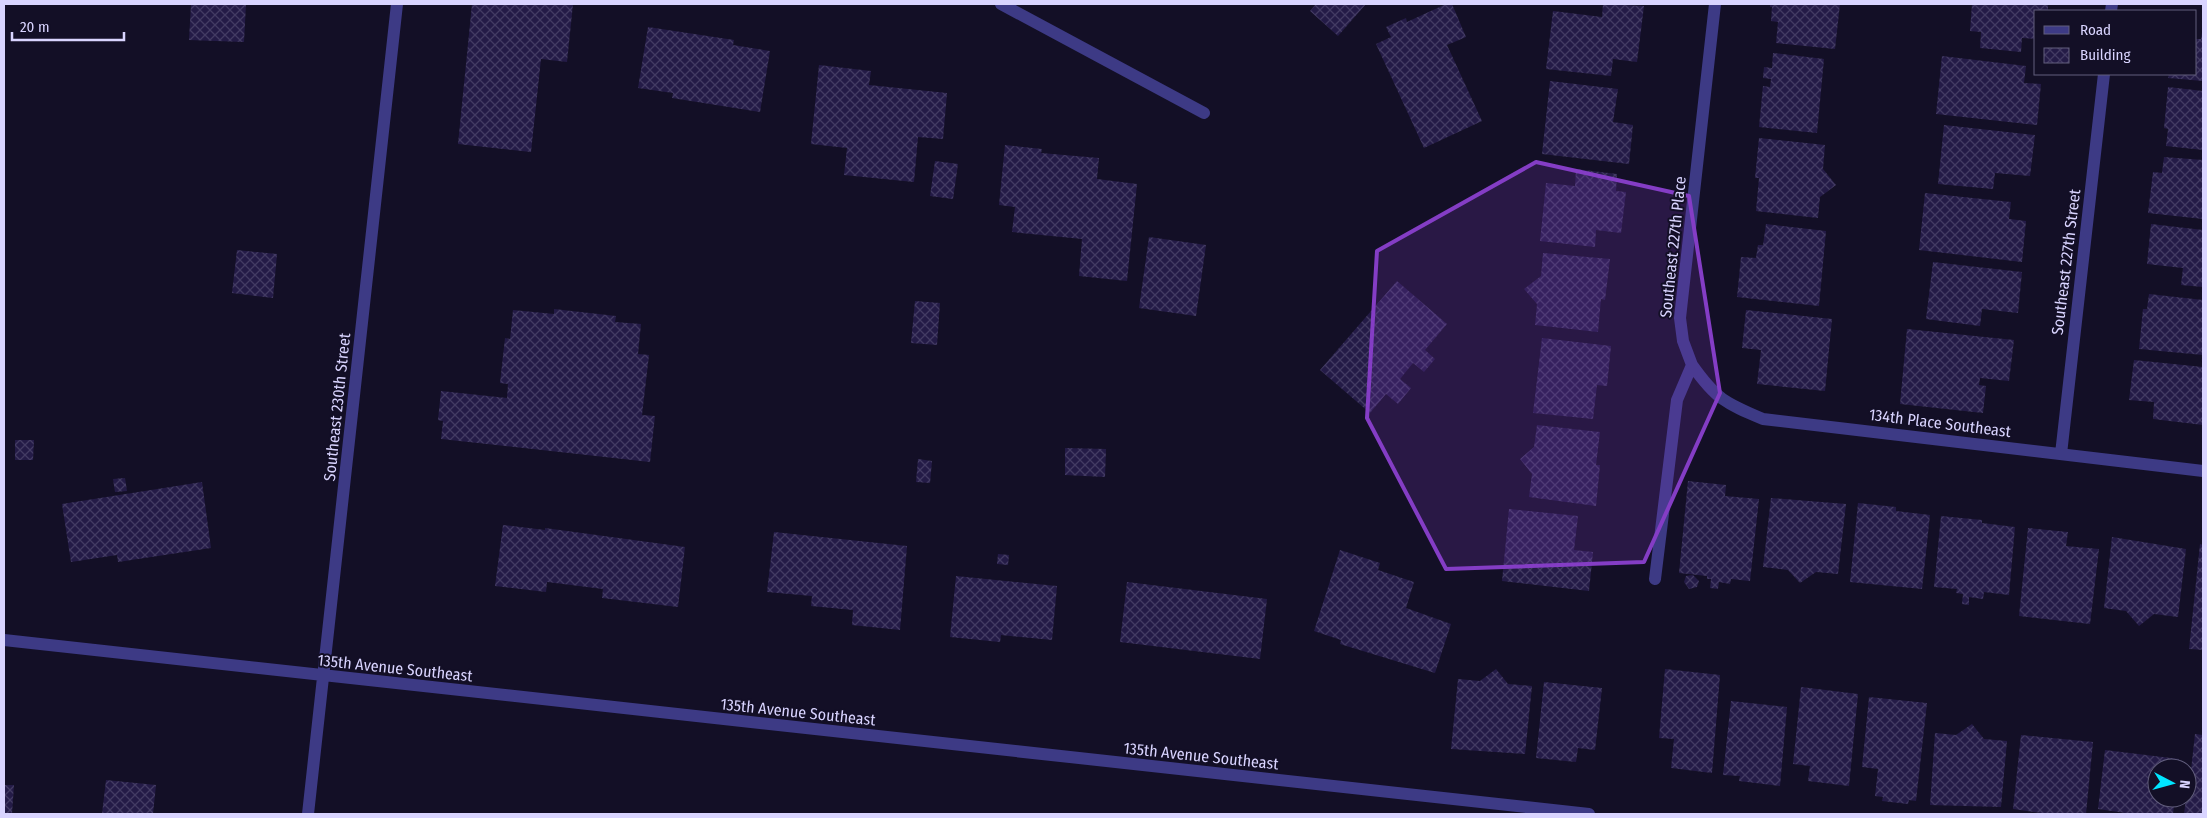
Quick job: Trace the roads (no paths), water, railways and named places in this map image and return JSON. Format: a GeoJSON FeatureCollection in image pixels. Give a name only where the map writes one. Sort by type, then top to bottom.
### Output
{"type":"FeatureCollection","features":[{"type":"Feature","properties":{"kind":"street","name":"Southeast 230th Street"},"geometry":{"type":"LineString","coordinates":[[308,814],[325,676],[398,4]]}},
{"type":"Feature","properties":{"kind":"street"},"geometry":{"type":"LineString","coordinates":[[1001,4],[1204,112]]}},
{"type":"Feature","properties":{"kind":"street","name":"Southeast 227th Place"},"geometry":{"type":"LineString","coordinates":[[1692,365],[1683,341],[1680,318],[1715,4]]}},
{"type":"Feature","properties":{"kind":"street","name":"Southeast 227th Street"},"geometry":{"type":"LineString","coordinates":[[2061,454],[2104,75]]}},
{"type":"Feature","properties":{"kind":"street"},"geometry":{"type":"LineString","coordinates":[[1655,579],[1677,400],[1692,365]]}},
{"type":"Feature","properties":{"kind":"street","name":"134th Place Southeast"},"geometry":{"type":"LineString","coordinates":[[1692,365],[1710,390],[1731,406],[1763,418],[2203,471]]}},
{"type":"Feature","properties":{"kind":"street","name":"135th Avenue Southeast"},"geometry":{"type":"LineString","coordinates":[[4,640],[1589,814]]}}]}
